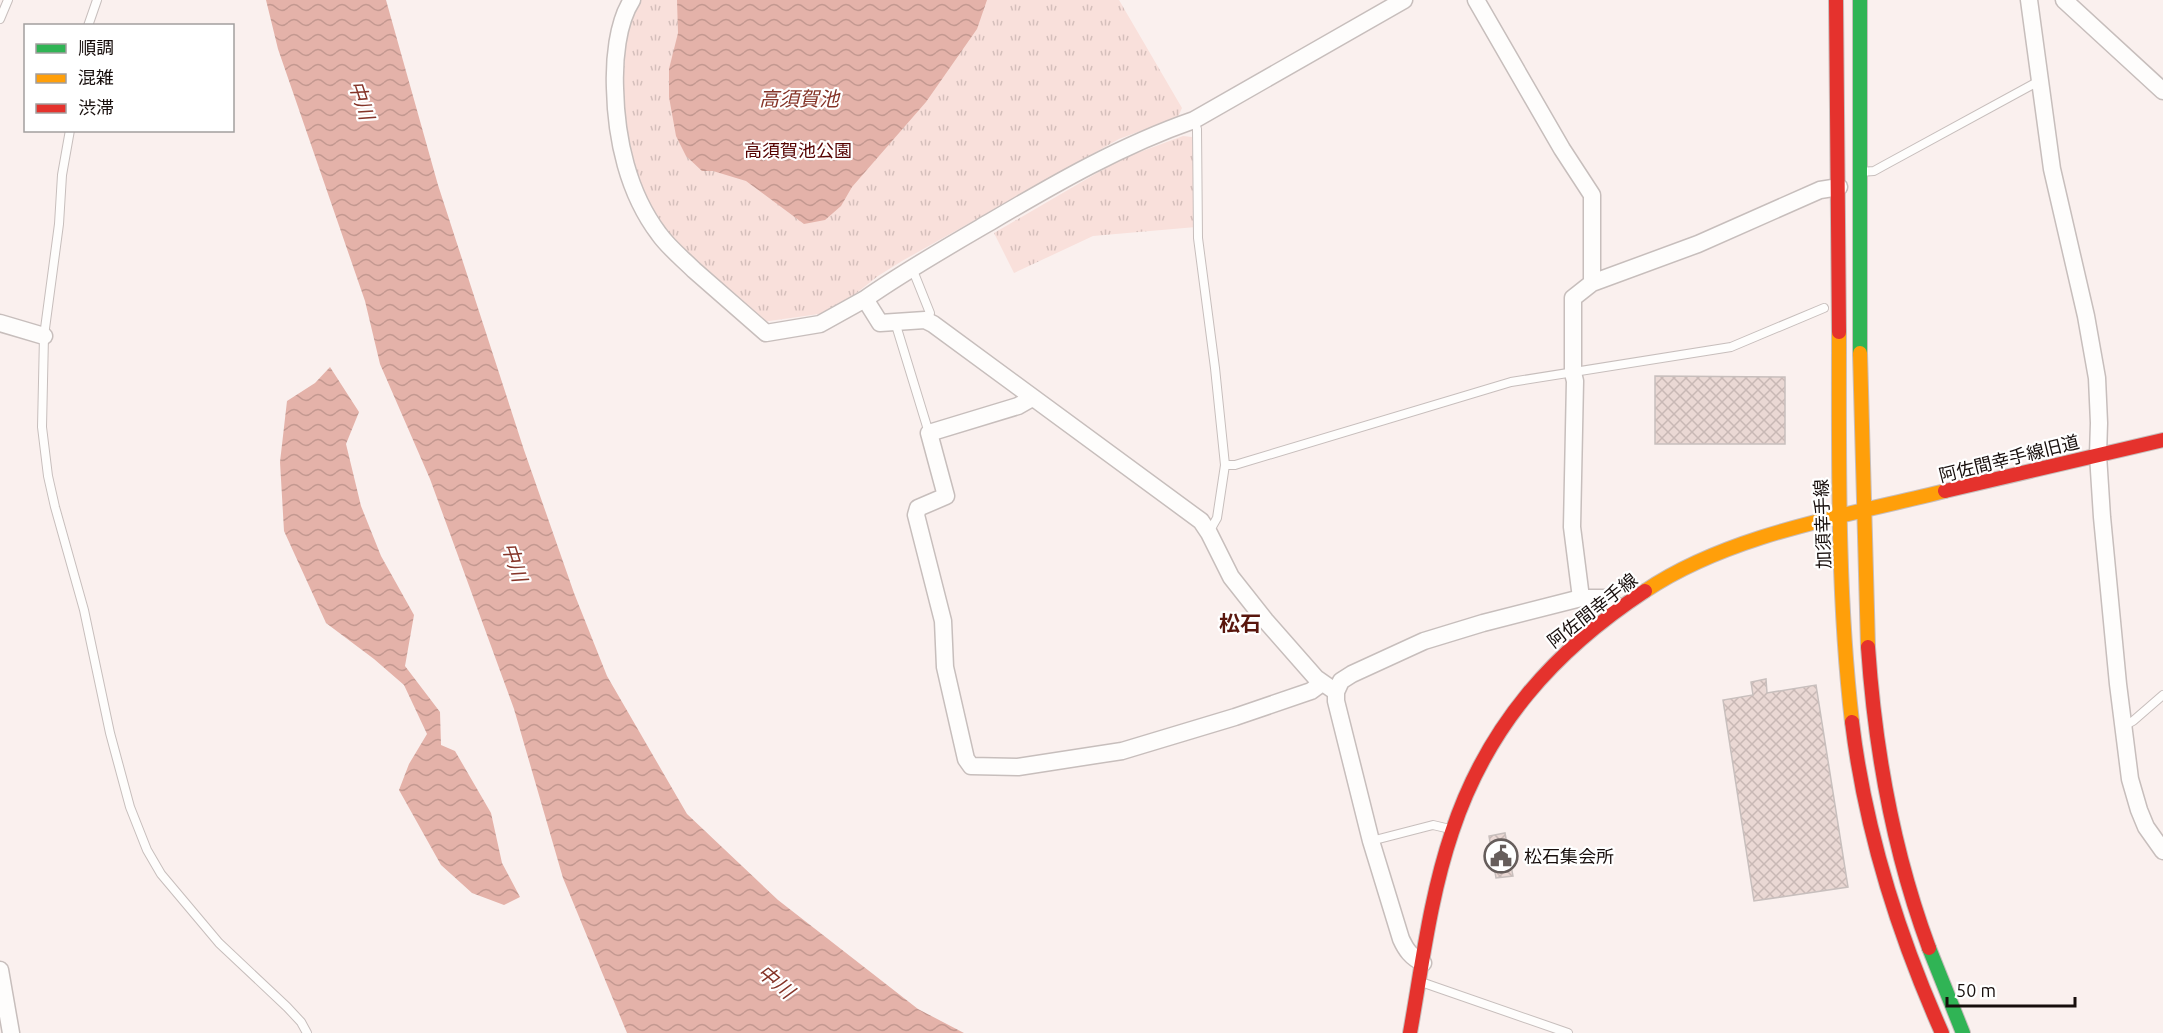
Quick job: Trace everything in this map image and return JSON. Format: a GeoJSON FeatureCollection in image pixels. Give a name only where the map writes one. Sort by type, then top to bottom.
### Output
{"type":"FeatureCollection","features":[{"type":"Feature","properties":{"kind":"main road","name":"加須幸手線"},"geometry":{"type":"LineString","coordinates":[[1836,0],[1839,187],[1839,518],[1846,674],[1866,806],[1881,868],[1901,929],[1942,1033]]}},
{"type":"Feature","properties":{"kind":"main road"},"geometry":{"type":"LineString","coordinates":[[1860,0],[1863,512],[1865,612],[1874,717],[1890,818],[1912,900],[1926,943],[1963,1033]]}},
{"type":"Feature","properties":{"kind":"main road","name":"阿佐間幸手線旧道"},"geometry":{"type":"LineString","coordinates":[[1863,512],[2163,440]]}},
{"type":"Feature","properties":{"kind":"main road","name":"阿佐間幸手線"},"geometry":{"type":"LineString","coordinates":[[1410,1033],[1444,861],[1461,805],[1484,757],[1532,687],[1559,657],[1618,608],[1655,583],[1710,557],[1772,535],[1863,512]]}},
{"type":"Feature","properties":{"kind":"street"},"geometry":{"type":"LineString","coordinates":[[632,0],[616,45],[614,69],[616,117],[632,184],[647,217],[672,250],[766,333],[820,324],[865,299],[912,267],[1103,158],[1194,120],[1404,0]]}},
{"type":"Feature","properties":{"kind":"street"},"geometry":{"type":"LineString","coordinates":[[1476,0],[1562,149],[1592,195],[1592,283]]}},
{"type":"Feature","properties":{"kind":"street"},"geometry":{"type":"LineString","coordinates":[[2029,0],[2052,169],[2086,316],[2097,378],[2098,455],[2113,634],[2130,779],[2146,827],[2163,851]]}},
{"type":"Feature","properties":{"kind":"street"},"geometry":{"type":"LineString","coordinates":[[2064,0],[2163,91]]}},
{"type":"Feature","properties":{"kind":"street"},"geometry":{"type":"LineString","coordinates":[[1581,598],[1572,527],[1575,381],[1573,373],[1573,298],[1592,283],[1698,244],[1820,190],[1839,187]]}},
{"type":"Feature","properties":{"kind":"street"},"geometry":{"type":"LineString","coordinates":[[865,299],[880,323],[925,320],[975,353],[1032,398],[1201,521],[1231,577],[1264,620],[1322,683],[1336,692]]}},
{"type":"Feature","properties":{"kind":"street"},"geometry":{"type":"LineString","coordinates":[[0,322],[44,336]]}},
{"type":"Feature","properties":{"kind":"street"},"geometry":{"type":"LineString","coordinates":[[1032,398],[1018,406],[929,433],[946,496],[918,507],[916,515],[943,621],[945,667],[966,759],[971,766],[1018,767],[1122,751],[1235,717],[1311,691],[1322,683]]}},
{"type":"Feature","properties":{"kind":"street"},"geometry":{"type":"LineString","coordinates":[[1423,963],[1414,959],[1401,939],[1371,841],[1336,701],[1336,692],[1341,681],[1424,641],[1483,623],[1581,598],[1607,598],[1618,608]]}},
{"type":"Feature","properties":{"kind":"street"},"geometry":{"type":"LineString","coordinates":[[0,970],[11,1033]]}},
{"type":"Feature","properties":{"kind":"lane"},"geometry":{"type":"LineString","coordinates":[[0,19],[8,0]]}},
{"type":"Feature","properties":{"kind":"lane"},"geometry":{"type":"LineString","coordinates":[[89,24],[97,0]]}},
{"type":"Feature","properties":{"kind":"lane"},"geometry":{"type":"LineString","coordinates":[[1860,172],[1874,171],[2039,81]]}},
{"type":"Feature","properties":{"kind":"lane"},"geometry":{"type":"LineString","coordinates":[[1194,120],[1197,129],[1198,238],[1225,465],[1217,518],[1209,533]]}},
{"type":"Feature","properties":{"kind":"lane"},"geometry":{"type":"LineString","coordinates":[[70,132],[44,336],[42,427],[48,476],[84,610],[110,733],[138,830],[153,862],[219,943],[287,1007],[308,1033]]}},
{"type":"Feature","properties":{"kind":"lane"},"geometry":{"type":"LineString","coordinates":[[912,267],[930,313],[928,322]]}},
{"type":"Feature","properties":{"kind":"lane"},"geometry":{"type":"LineString","coordinates":[[1225,465],[1235,465],[1511,382],[1731,347],[1824,308]]}},
{"type":"Feature","properties":{"kind":"lane"},"geometry":{"type":"LineString","coordinates":[[895,322],[929,433]]}},
{"type":"Feature","properties":{"kind":"lane"},"geometry":{"type":"LineString","coordinates":[[2124,726],[2163,695]]}},
{"type":"Feature","properties":{"kind":"lane"},"geometry":{"type":"LineString","coordinates":[[1371,841],[1433,825],[1454,830]]}},
{"type":"Feature","properties":{"kind":"lane"},"geometry":{"type":"LineString","coordinates":[[1419,981],[1568,1033]]}},
{"type":"Feature","properties":{"kind":"green space","name":"高須賀池公園"},"geometry":{"type":"Polygon","coordinates":[[[641,0],[1119,0],[1182,108],[1178,117],[1119,139],[902,261],[826,313],[762,322],[667,236],[638,183],[623,132],[620,90],[627,28],[641,0]]]}},
{"type":"Feature","properties":{"kind":"green space"},"geometry":{"type":"Polygon","coordinates":[[[1183,136],[1192,137],[1196,227],[1093,236],[1014,273],[994,233],[1121,159],[1183,136]]]}},
{"type":"Feature","properties":{"kind":"water","name":"中川"},"geometry":{"type":"Polygon","coordinates":[[[266,0],[386,0],[438,185],[524,450],[574,593],[607,676],[687,814],[778,900],[918,1009],[964,1033],[627,1033],[563,878],[514,709],[430,479],[380,364],[365,301],[278,49],[266,0]]]}},
{"type":"Feature","properties":{"kind":"water","name":"高須賀池"},"geometry":{"type":"Polygon","coordinates":[[[677,0],[987,0],[977,29],[926,102],[852,187],[841,206],[825,220],[804,224],[746,181],[713,171],[702,171],[686,156],[676,136],[669,97],[669,69],[678,33],[677,0]]]}},
{"type":"Feature","properties":{"kind":"water"},"geometry":{"type":"Polygon","coordinates":[[[330,367],[359,412],[346,444],[361,506],[381,556],[414,615],[405,666],[440,712],[441,745],[455,751],[491,813],[502,863],[520,897],[504,905],[472,893],[441,865],[399,790],[409,764],[427,734],[404,685],[326,623],[284,531],[280,462],[287,401],[315,383],[330,367]]]}},
{"type":"Feature","properties":{"kind":"building"},"geometry":{"type":"Polygon","coordinates":[[[1655,376],[1785,377],[1785,444],[1655,444],[1655,376]]]}},
{"type":"Feature","properties":{"kind":"building"},"geometry":{"type":"Polygon","coordinates":[[[1766,679],[1767,693],[1816,685],[1848,887],[1754,901],[1723,700],[1753,695],[1751,682],[1766,679]]]}},
{"type":"Feature","properties":{"kind":"building","name":"松石集会所"},"geometry":{"type":"Polygon","coordinates":[[[1505,833],[1513,876],[1496,878],[1489,836],[1505,833]]]}},
{"type":"Feature","properties":{"kind":"traffic: fast"},"geometry":{"type":"LineString","coordinates":[[1860,0],[1860,353]]}},
{"type":"Feature","properties":{"kind":"traffic: fast"},"geometry":{"type":"LineString","coordinates":[[1929,948],[1963,1033]]}},
{"type":"Feature","properties":{"kind":"traffic: slow"},"geometry":{"type":"LineString","coordinates":[[1839,332],[1841,576],[1852,722]]}},
{"type":"Feature","properties":{"kind":"traffic: slow"},"geometry":{"type":"LineString","coordinates":[[1860,353],[1868,647]]}},
{"type":"Feature","properties":{"kind":"traffic: slow"},"geometry":{"type":"LineString","coordinates":[[1645,591],[1678,571],[1752,541],[1830,518],[1945,491]]}},
{"type":"Feature","properties":{"kind":"traffic: jam"},"geometry":{"type":"LineString","coordinates":[[1836,0],[1839,332]]}},
{"type":"Feature","properties":{"kind":"traffic: jam"},"geometry":{"type":"LineString","coordinates":[[1945,491],[2163,440]]}},
{"type":"Feature","properties":{"kind":"traffic: jam"},"geometry":{"type":"LineString","coordinates":[[1410,1033],[1427,932],[1444,857],[1467,794],[1484,758],[1504,725],[1553,666],[1581,639],[1645,591]]}},
{"type":"Feature","properties":{"kind":"traffic: jam"},"geometry":{"type":"LineString","coordinates":[[1868,647],[1875,724],[1888,800],[1905,875],[1929,948]]}},
{"type":"Feature","properties":{"kind":"traffic: jam"},"geometry":{"type":"LineString","coordinates":[[1852,722],[1865,802],[1885,881],[1911,958],[1942,1033]]}},
{"type":"Feature","properties":{"kind":"place","name":"松石集会所"},"geometry":{"type":"Point","coordinates":[1501,856]}},
{"type":"Feature","properties":{"kind":"district","name":"松石"},"geometry":{"type":"Point","coordinates":[1240,623]}}]}
